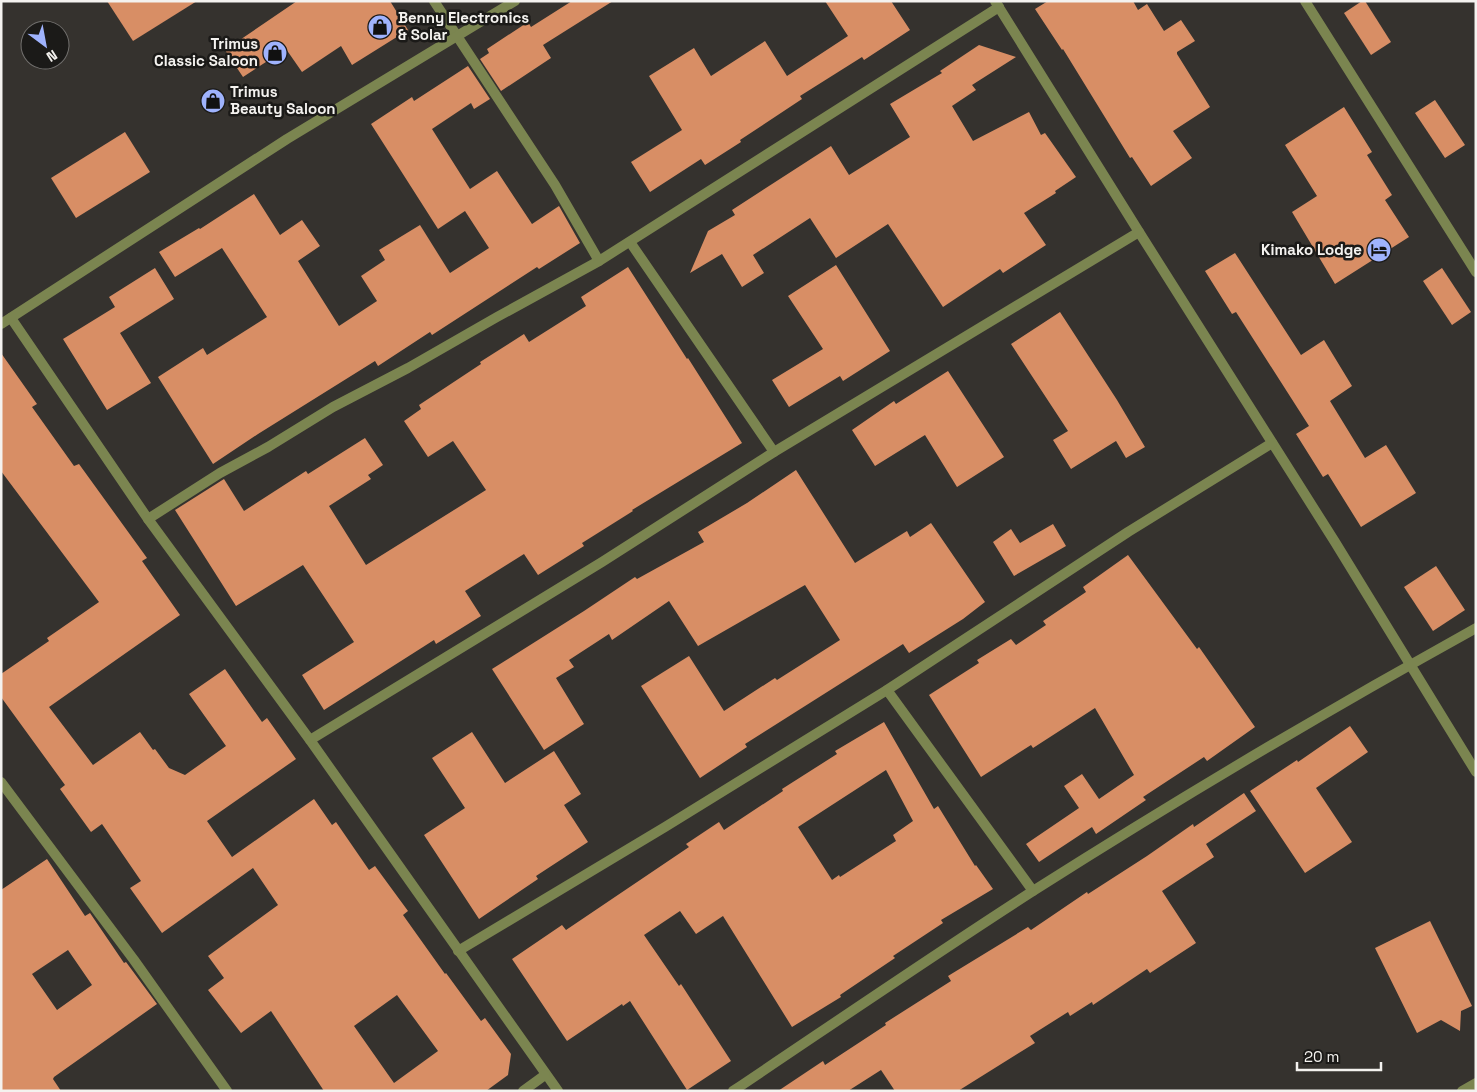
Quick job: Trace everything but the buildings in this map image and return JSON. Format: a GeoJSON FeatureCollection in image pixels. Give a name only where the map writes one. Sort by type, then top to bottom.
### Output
{"type":"FeatureCollection","features":[{"type":"Feature","properties":{"kind":"street"},"geometry":{"type":"LineString","coordinates":[[434,1],[555,184],[599,261]]}},
{"type":"Feature","properties":{"kind":"street"},"geometry":{"type":"LineString","coordinates":[[1,324],[287,139],[515,1]]}},
{"type":"Feature","properties":{"kind":"street"},"geometry":{"type":"LineString","coordinates":[[1305,1],[1476,272]]}},
{"type":"Feature","properties":{"kind":"street"},"geometry":{"type":"LineString","coordinates":[[148,519],[220,473],[268,447],[333,407],[408,368],[599,261],[997,4],[1335,542],[1476,772]]}},
{"type":"Feature","properties":{"kind":"street"},"geometry":{"type":"LineString","coordinates":[[310,740],[602,562],[774,452],[1139,232]]}},
{"type":"Feature","properties":{"kind":"street"},"geometry":{"type":"LineString","coordinates":[[630,242],[774,452]]}},
{"type":"Feature","properties":{"kind":"street"},"geometry":{"type":"LineString","coordinates":[[11,318],[148,519],[310,740],[558,1091]]}},
{"type":"Feature","properties":{"kind":"street"},"geometry":{"type":"LineString","coordinates":[[458,951],[665,827],[887,690],[1128,532],[1272,443]]}},
{"type":"Feature","properties":{"kind":"street"},"geometry":{"type":"LineString","coordinates":[[733,1091],[1033,892],[1245,761],[1410,664],[1476,628]]}},
{"type":"Feature","properties":{"kind":"street"},"geometry":{"type":"LineString","coordinates":[[887,690],[1033,892]]}},
{"type":"Feature","properties":{"kind":"street"},"geometry":{"type":"LineString","coordinates":[[1,782],[134,960],[227,1091]]}},
{"type":"Feature","properties":{"kind":"street"},"geometry":{"type":"LineString","coordinates":[[523,1091],[546,1075]]}},
{"type":"Feature","properties":{"kind":"street"},"geometry":{"type":"LineString","coordinates":[[1462,1091],[1476,1084]]}},
{"type":"Feature","properties":{"kind":"place","name":"Benny Electronics & Solar"},"geometry":{"type":"Point","coordinates":[380,27]}},
{"type":"Feature","properties":{"kind":"place","name":"Trimus Classic Saloon"},"geometry":{"type":"Point","coordinates":[275,53]}},
{"type":"Feature","properties":{"kind":"place","name":"Trimus Beauty Saloon"},"geometry":{"type":"Point","coordinates":[213,101]}},
{"type":"Feature","properties":{"kind":"place","name":"Kimako Lodge"},"geometry":{"type":"Point","coordinates":[1379,250]}}]}
